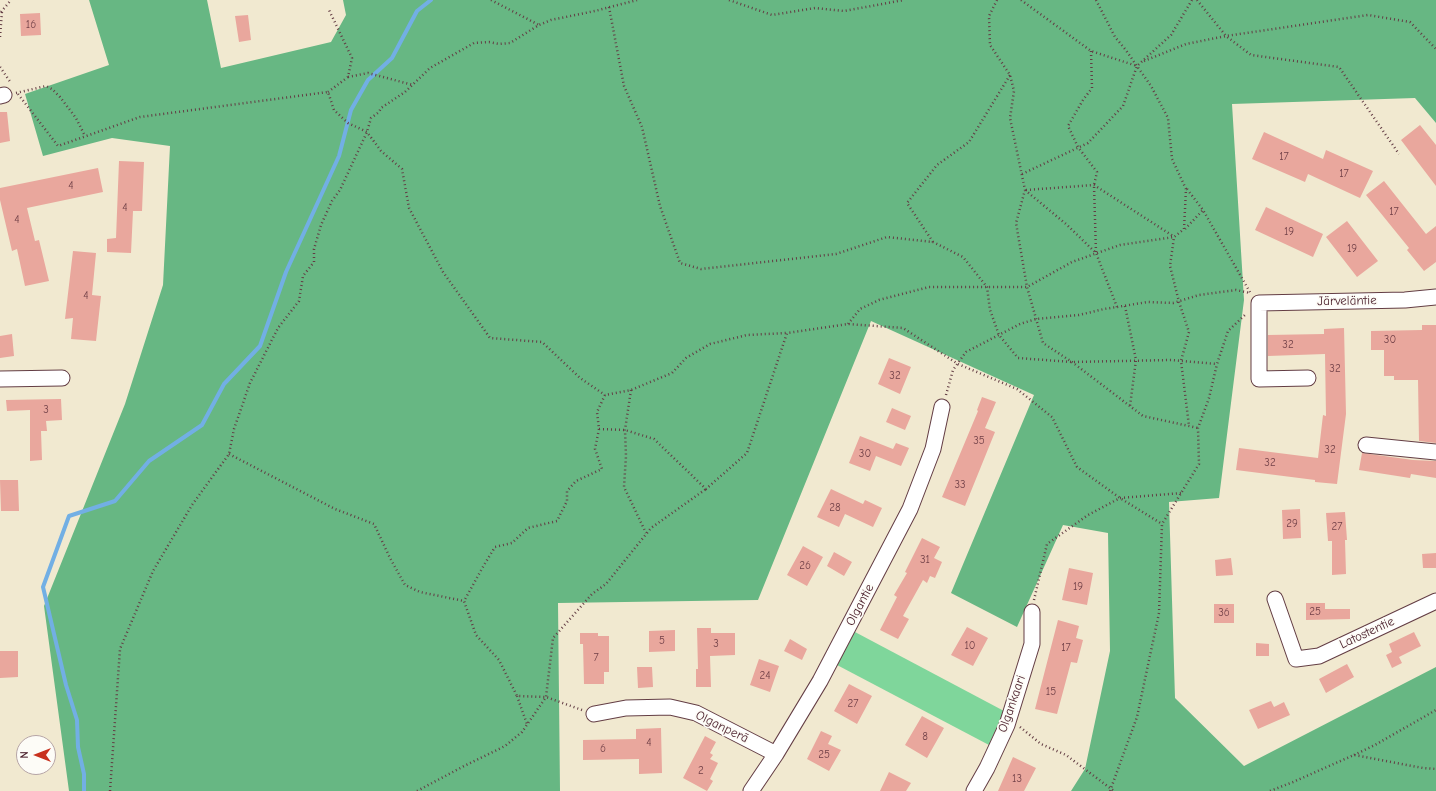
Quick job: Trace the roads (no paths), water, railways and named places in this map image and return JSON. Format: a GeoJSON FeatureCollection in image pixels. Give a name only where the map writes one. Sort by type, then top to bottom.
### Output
{"type":"FeatureCollection","features":[{"type":"Feature","properties":{"kind":"street","name":"Järveläntie"},"geometry":{"type":"LineString","coordinates":[[1308,378],[1259,379],[1256,297],[1405,300],[1436,297]]}},
{"type":"Feature","properties":{"kind":"street"},"geometry":{"type":"LineString","coordinates":[[0,379],[62,378]]}},
{"type":"Feature","properties":{"kind":"street","name":"Olgantie"},"geometry":{"type":"LineString","coordinates":[[751,791],[776,754],[820,680],[910,509],[933,450],[942,407]]}},
{"type":"Feature","properties":{"kind":"street"},"geometry":{"type":"LineString","coordinates":[[1366,445],[1436,452]]}},
{"type":"Feature","properties":{"kind":"street","name":"Latostentie"},"geometry":{"type":"LineString","coordinates":[[1275,599],[1296,659],[1319,656],[1436,601]]}},
{"type":"Feature","properties":{"kind":"street","name":"Olgankaari"},"geometry":{"type":"LineString","coordinates":[[974,791],[987,768],[1007,725],[1032,644],[1032,612]]}},
{"type":"Feature","properties":{"kind":"street","name":"Olganperä"},"geometry":{"type":"LineString","coordinates":[[594,714],[626,708],[670,707],[696,713],[776,754]]}},
{"type":"Feature","properties":{"kind":"waterway"},"geometry":{"type":"LineString","coordinates":[[84,791],[84,774],[78,747],[77,720],[66,685],[43,587],[69,516],[115,501],[149,461],[202,425],[224,384],[260,346],[286,272],[339,156],[351,110],[368,80],[392,58],[417,11],[431,0]]}}]}
